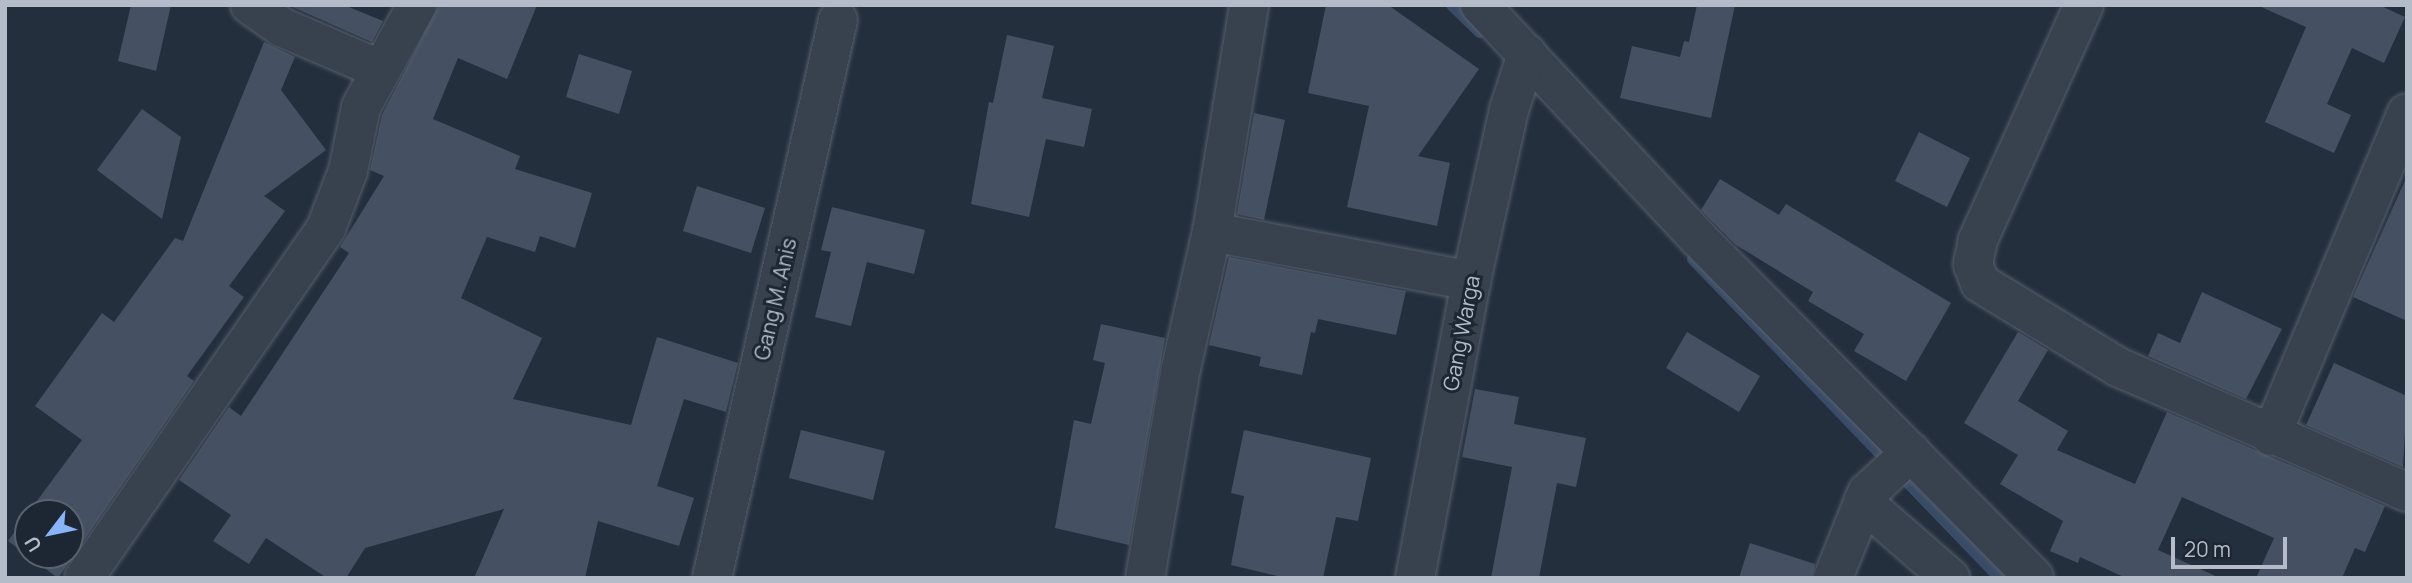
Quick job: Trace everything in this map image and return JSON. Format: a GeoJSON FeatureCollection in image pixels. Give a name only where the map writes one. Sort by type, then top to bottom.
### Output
{"type":"FeatureCollection","features":[{"type":"Feature","properties":{"kind":"street"},"geometry":{"type":"LineString","coordinates":[[250,5],[281,27],[379,69]]}},
{"type":"Feature","properties":{"kind":"street"},"geometry":{"type":"LineString","coordinates":[[84,578],[326,228],[348,171],[361,107],[379,69],[417,5]]}},
{"type":"Feature","properties":{"kind":"street"},"geometry":{"type":"LineString","coordinates":[[1146,578],[1181,368],[1212,232],[1249,5]]}},
{"type":"Feature","properties":{"kind":"street"},"geometry":{"type":"LineString","coordinates":[[1480,5],[1521,69],[1697,237],[1887,474],[1950,578]]}},
{"type":"Feature","properties":{"kind":"street"},"geometry":{"type":"LineString","coordinates":[[2084,5],[1978,240],[1975,274],[1987,289],[2118,368],[2271,436],[2407,492]]}},
{"type":"Feature","properties":{"kind":"street","name":"Gang M. Anis"},"geometry":{"type":"LineString","coordinates":[[712,578],[838,20]]}},
{"type":"Feature","properties":{"kind":"street","name":"Gang Warga"},"geometry":{"type":"LineString","coordinates":[[1415,578],[1471,281],[1521,69]]}},
{"type":"Feature","properties":{"kind":"street"},"geometry":{"type":"LineString","coordinates":[[2271,436],[2407,113]]}},
{"type":"Feature","properties":{"kind":"street"},"geometry":{"type":"LineString","coordinates":[[1212,232],[1471,281]]}},
{"type":"Feature","properties":{"kind":"street"},"geometry":{"type":"LineString","coordinates":[[1833,578],[1887,474]]}},
{"type":"Feature","properties":{"kind":"street"},"geometry":{"type":"LineString","coordinates":[[1887,474],[2034,578]]}},
{"type":"Feature","properties":{"kind":"building"},"geometry":{"type":"Polygon","coordinates":[[[131,5],[171,5],[156,71],[118,61],[131,5]]]}},
{"type":"Feature","properties":{"kind":"building"},"geometry":{"type":"Polygon","coordinates":[[[288,5],[344,5],[383,21],[372,42],[288,5]]]}},
{"type":"Feature","properties":{"kind":"building"},"geometry":{"type":"Polygon","coordinates":[[[439,5],[537,5],[507,79],[458,58],[433,119],[520,156],[515,169],[592,193],[575,248],[540,236],[535,252],[487,237],[461,298],[542,338],[513,399],[631,425],[657,337],[738,363],[726,412],[684,399],[657,486],[694,498],[679,546],[598,521],[585,578],[474,578],[504,509],[365,548],[346,578],[327,578],[266,538],[249,564],[213,541],[231,515],[179,480],[229,407],[241,416],[349,253],[340,247],[384,176],[370,170],[382,115],[439,5]]]}},
{"type":"Feature","properties":{"kind":"building"},"geometry":{"type":"Polygon","coordinates":[[[1326,5],[1388,5],[1479,69],[1418,156],[1450,163],[1437,226],[1347,207],[1369,106],[1308,93],[1326,5]]]}},
{"type":"Feature","properties":{"kind":"building"},"geometry":{"type":"Polygon","coordinates":[[[1697,5],[1735,5],[1711,118],[1620,98],[1632,46],[1680,57],[1684,41],[1689,42],[1697,5]]]}},
{"type":"Feature","properties":{"kind":"building"},"geometry":{"type":"Polygon","coordinates":[[[2257,5],[2379,5],[2405,17],[2384,63],[2352,48],[2327,104],[2351,115],[2334,153],[2265,122],[2306,27],[2257,5]]]}},
{"type":"Feature","properties":{"kind":"building"},"geometry":{"type":"Polygon","coordinates":[[[1007,35],[1054,46],[1042,98],[1092,109],[1084,147],[1046,139],[1029,217],[971,204],[989,102],[993,103],[1007,35]]]}},
{"type":"Feature","properties":{"kind":"building"},"geometry":{"type":"Polygon","coordinates":[[[264,42],[295,57],[281,90],[326,150],[264,196],[285,211],[229,286],[244,297],[187,376],[194,381],[84,540],[84,499],[38,499],[82,440],[35,406],[102,313],[114,322],[175,238],[183,241],[264,42]]]}},
{"type":"Feature","properties":{"kind":"building"},"geometry":{"type":"Polygon","coordinates":[[[579,54],[632,71],[619,114],[566,97],[579,54]]]}},
{"type":"Feature","properties":{"kind":"building"},"geometry":{"type":"Polygon","coordinates":[[[142,109],[181,137],[162,219],[97,170],[142,109]]]}},
{"type":"Feature","properties":{"kind":"building"},"geometry":{"type":"Polygon","coordinates":[[[1254,113],[1285,120],[1264,220],[1237,214],[1254,113]]]}},
{"type":"Feature","properties":{"kind":"building"},"geometry":{"type":"Polygon","coordinates":[[[1919,132],[1970,158],[1947,207],[1895,181],[1919,132]]]}},
{"type":"Feature","properties":{"kind":"building"},"geometry":{"type":"Polygon","coordinates":[[[2407,176],[2407,321],[2353,297],[2407,176]]]}},
{"type":"Feature","properties":{"kind":"building"},"geometry":{"type":"Polygon","coordinates":[[[1720,179],[1779,215],[1786,204],[1951,303],[1906,381],[1854,351],[1864,334],[1808,301],[1813,292],[1736,245],[1701,210],[1720,179]]]}},
{"type":"Feature","properties":{"kind":"building"},"geometry":{"type":"Polygon","coordinates":[[[697,186],[765,208],[751,253],[683,231],[697,186]]]}},
{"type":"Feature","properties":{"kind":"building"},"geometry":{"type":"Polygon","coordinates":[[[832,207],[925,230],[914,274],[867,262],[851,326],[815,317],[831,252],[821,250],[832,207]]]}},
{"type":"Feature","properties":{"kind":"building"},"geometry":{"type":"Polygon","coordinates":[[[1229,257],[1406,291],[1396,335],[1318,319],[1315,333],[1311,332],[1302,375],[1259,366],[1261,357],[1209,345],[1229,257]]]}},
{"type":"Feature","properties":{"kind":"building"},"geometry":{"type":"Polygon","coordinates":[[[2202,292],[2282,329],[2246,399],[2148,356],[2158,333],[2180,343],[2202,292]]]}},
{"type":"Feature","properties":{"kind":"building"},"geometry":{"type":"Polygon","coordinates":[[[1101,324],[1165,338],[1129,545],[1055,528],[1074,420],[1091,424],[1105,363],[1093,360],[1101,324]]]}},
{"type":"Feature","properties":{"kind":"building"},"geometry":{"type":"Polygon","coordinates":[[[1687,332],[1760,376],[1739,412],[1666,368],[1687,332]]]}},
{"type":"Feature","properties":{"kind":"building"},"geometry":{"type":"Polygon","coordinates":[[[2018,332],[2048,350],[2018,401],[2068,431],[2057,450],[2135,484],[2167,412],[2385,506],[2365,552],[2355,548],[2342,578],[2256,578],[2274,538],[2182,497],[2158,550],[2220,578],[2126,578],[2080,557],[2078,563],[2050,551],[2063,521],[2000,484],[2018,455],[1964,423],[2018,332]]]}},
{"type":"Feature","properties":{"kind":"building"},"geometry":{"type":"Polygon","coordinates":[[[2334,363],[2407,396],[2403,467],[2306,425],[2334,363]]]}},
{"type":"Feature","properties":{"kind":"building"},"geometry":{"type":"Polygon","coordinates":[[[1475,389],[1519,397],[1514,424],[1586,438],[1576,487],[1557,483],[1539,578],[1491,578],[1512,467],[1462,457],[1475,389]]]}},
{"type":"Feature","properties":{"kind":"building"},"geometry":{"type":"Polygon","coordinates":[[[801,430],[885,451],[873,500],[789,478],[801,430]]]}},
{"type":"Feature","properties":{"kind":"building"},"geometry":{"type":"Polygon","coordinates":[[[1244,430],[1371,458],[1358,521],[1336,517],[1323,578],[1286,578],[1231,565],[1244,496],[1231,493],[1244,430]]]}},
{"type":"Feature","properties":{"kind":"building"},"geometry":{"type":"Polygon","coordinates":[[[14,533],[14,545],[8,541],[14,533]]]}},
{"type":"Feature","properties":{"kind":"building"},"geometry":{"type":"Polygon","coordinates":[[[1750,543],[1815,564],[1812,578],[1739,578],[1750,543]]]}},
{"type":"Feature","properties":{"kind":"building"},"geometry":{"type":"Polygon","coordinates":[[[46,569],[64,569],[58,578],[46,569]]]}},
{"type":"Feature","properties":{"kind":"waterway"},"geometry":{"type":"LineString","coordinates":[[1452,5],[1480,32]]}},
{"type":"Feature","properties":{"kind":"waterway"},"geometry":{"type":"LineString","coordinates":[[1693,259],[2000,578]]}}]}
